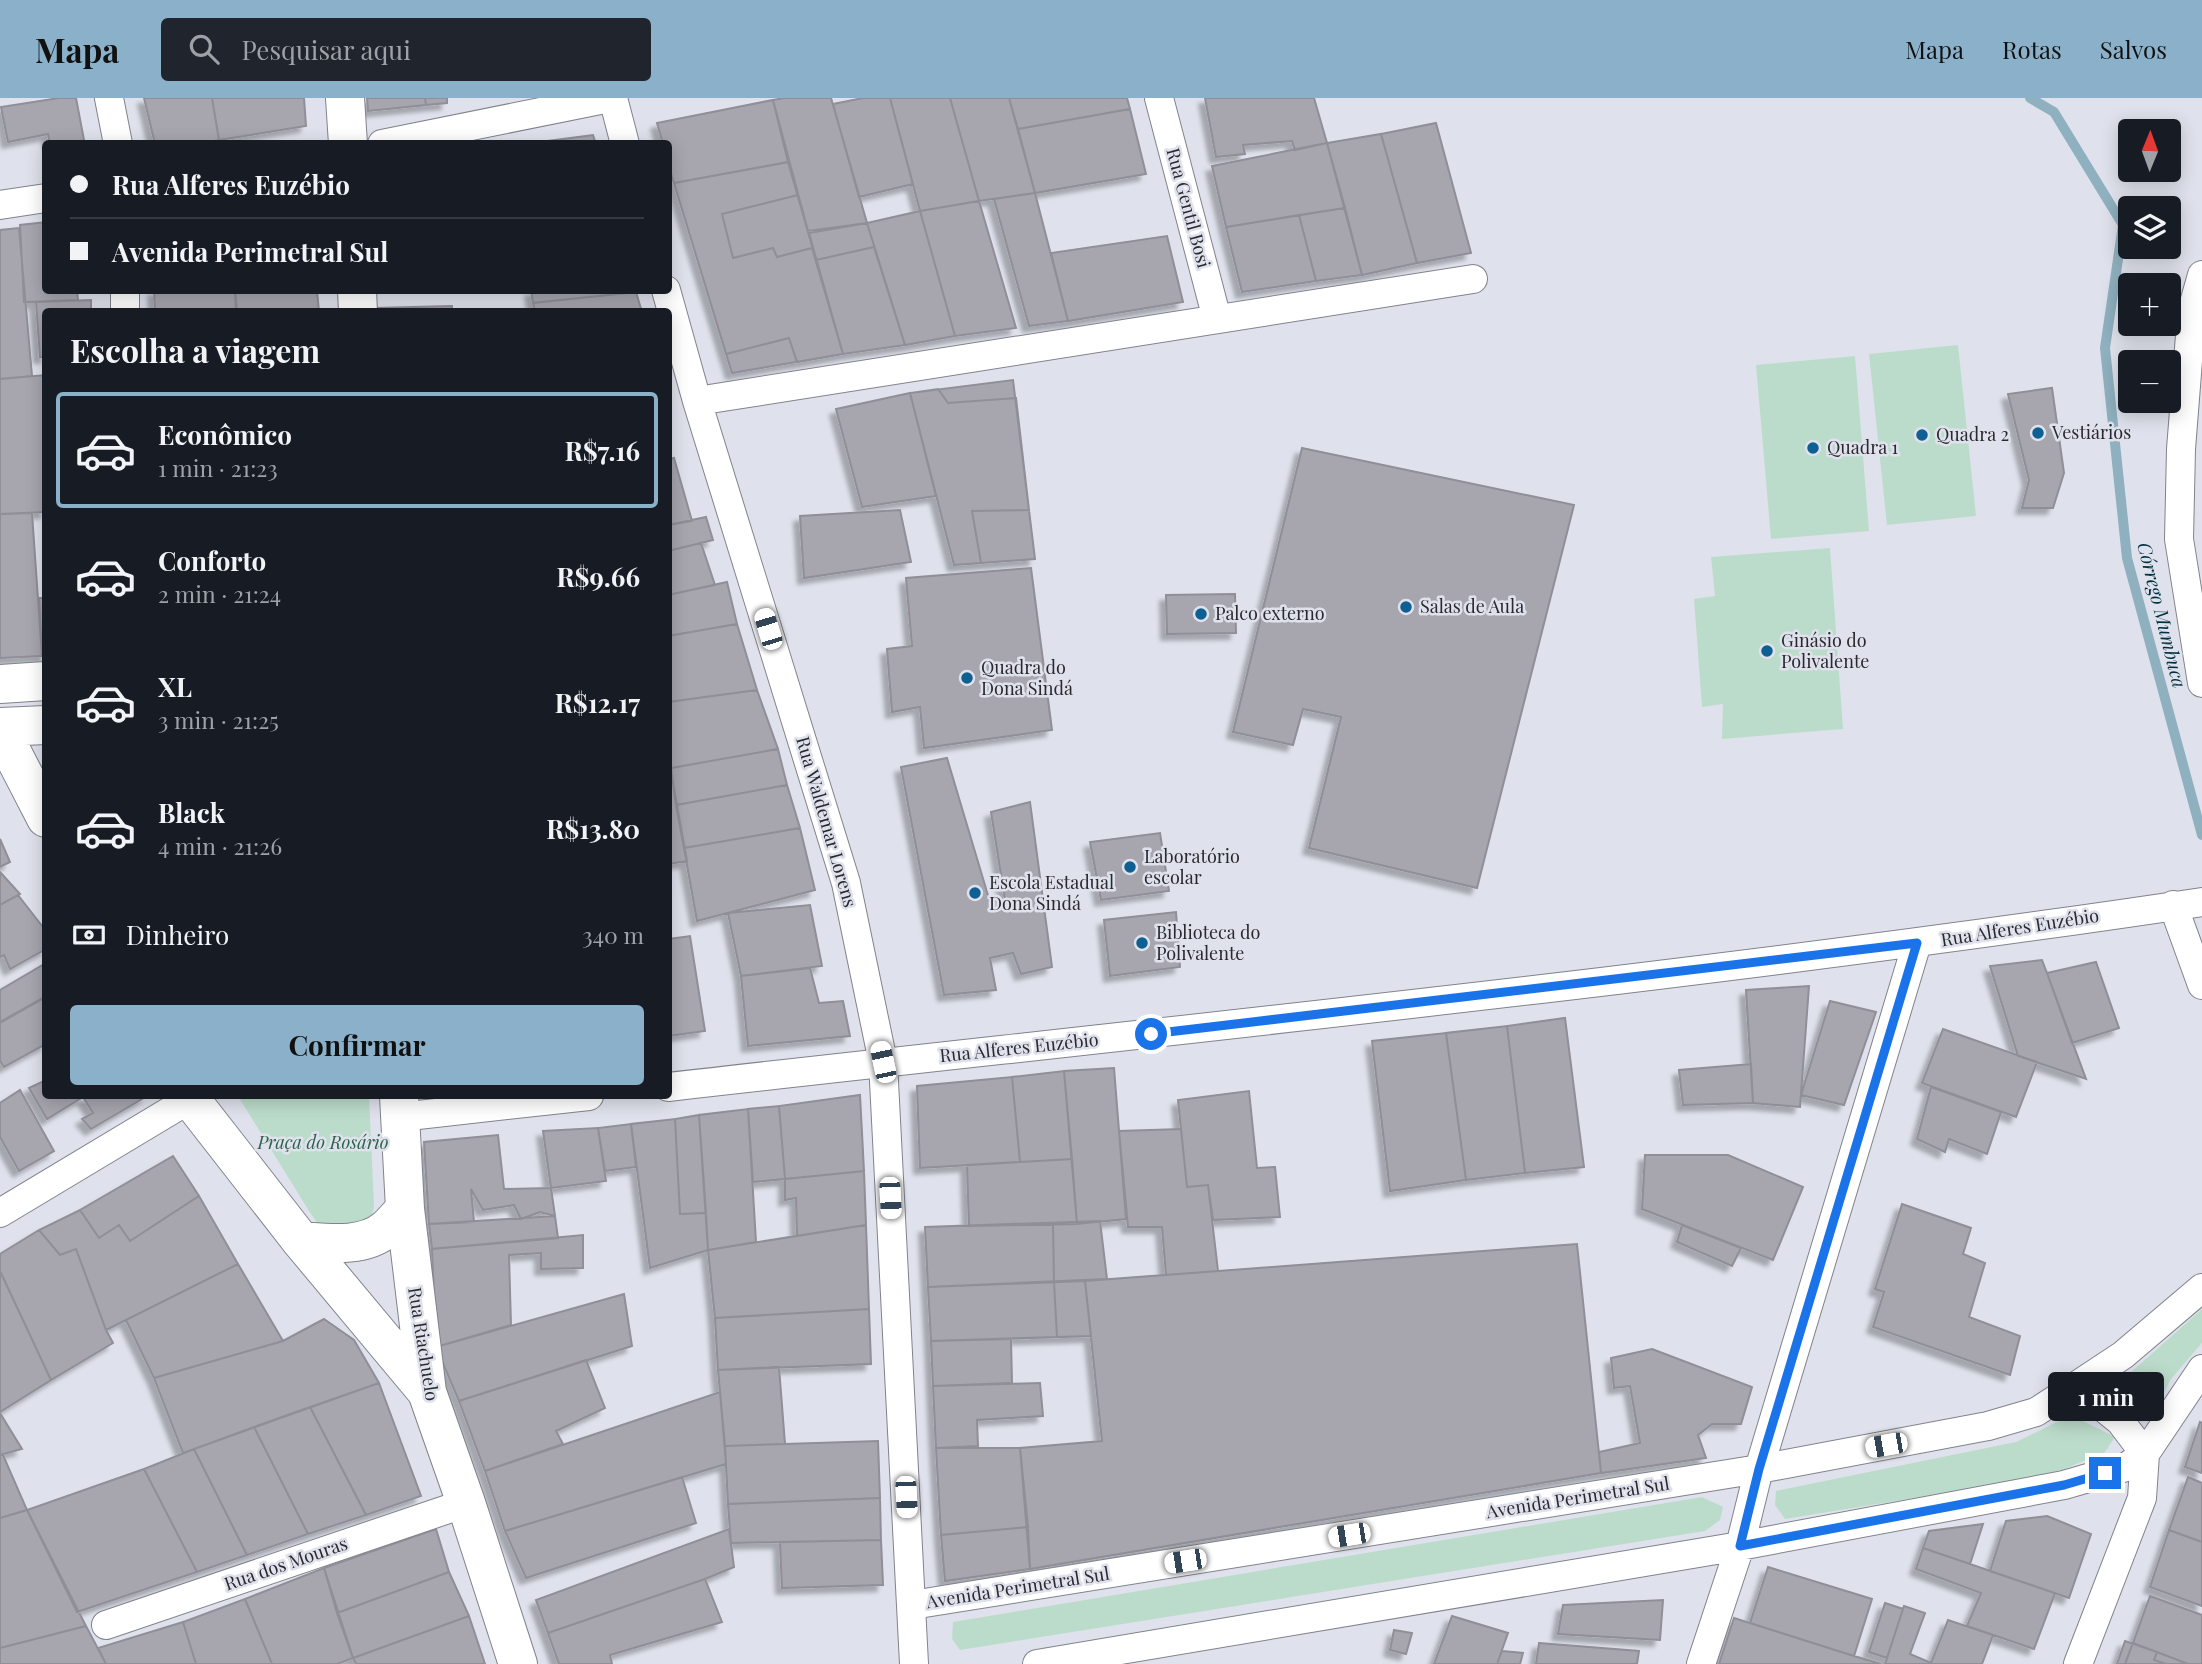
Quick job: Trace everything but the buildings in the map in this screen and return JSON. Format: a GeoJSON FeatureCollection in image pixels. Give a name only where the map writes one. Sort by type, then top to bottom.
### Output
{"type":"FeatureCollection","features":[{"type":"Feature","properties":{"kind":"main road"},"geometry":{"type":"LineString","coordinates":[[345,98],[348,140]]}},
{"type":"Feature","properties":{"kind":"main road"},"geometry":{"type":"LineString","coordinates":[[0,684],[42,681]]}},
{"type":"Feature","properties":{"kind":"main road"},"geometry":{"type":"LineString","coordinates":[[42,725],[0,728],[42,809]]}},
{"type":"Feature","properties":{"kind":"main road"},"geometry":{"type":"LineString","coordinates":[[191,1099],[301,1241],[427,1392]]}},
{"type":"Feature","properties":{"kind":"main road","name":"Rua Riachuelo"},"geometry":{"type":"LineString","coordinates":[[400,1106],[405,1209],[427,1392],[518,1664]]}},
{"type":"Feature","properties":{"kind":"main road"},"geometry":{"type":"LineString","coordinates":[[301,1241],[336,1244],[366,1239],[385,1230],[405,1209]]}},
{"type":"Feature","properties":{"kind":"street"},"geometry":{"type":"LineString","coordinates":[[109,98],[117,140]]}},
{"type":"Feature","properties":{"kind":"street"},"geometry":{"type":"LineString","coordinates":[[402,140],[611,98],[624,140]]}},
{"type":"Feature","properties":{"kind":"street","name":"Rua Gentil Bosi"},"geometry":{"type":"LineString","coordinates":[[1159,98],[1217,319]]}},
{"type":"Feature","properties":{"kind":"street"},"geometry":{"type":"LineString","coordinates":[[0,205],[42,199]]}},
{"type":"Feature","properties":{"kind":"street"},"geometry":{"type":"LineString","coordinates":[[2202,275],[2192,310],[2181,449],[2179,539],[2202,683]]}},
{"type":"Feature","properties":{"kind":"street"},"geometry":{"type":"LineString","coordinates":[[697,401],[1474,279]]}},
{"type":"Feature","properties":{"kind":"street","name":"Rua Waldemar Lorens"},"geometry":{"type":"LineString","coordinates":[[672,311],[697,401],[846,883],[883,1062],[914,1664]]}},
{"type":"Feature","properties":{"kind":"street","name":"Rua Alferes Euzébio"},"geometry":{"type":"LineString","coordinates":[[672,1087],[1285,1020],[1917,943],[2202,902]]}},
{"type":"Feature","properties":{"kind":"street"},"geometry":{"type":"LineString","coordinates":[[2173,905],[2202,985]]}},
{"type":"Feature","properties":{"kind":"street"},"geometry":{"type":"LineString","coordinates":[[1701,1664],[1740,1546],[1759,1469],[1917,943]]}},
{"type":"Feature","properties":{"kind":"street"},"geometry":{"type":"LineString","coordinates":[[0,1213],[186,1099]]}},
{"type":"Feature","properties":{"kind":"street"},"geometry":{"type":"LineString","coordinates":[[400,1106],[532,1099]]}},
{"type":"Feature","properties":{"kind":"street","name":"Avenida Perimetral Sul"},"geometry":{"type":"LineString","coordinates":[[912,1605],[1759,1469],[1988,1426],[2036,1412],[2123,1354],[2202,1288]]}},
{"type":"Feature","properties":{"kind":"street"},"geometry":{"type":"LineString","coordinates":[[1037,1664],[1740,1546],[2064,1485],[2126,1467],[2145,1454],[2202,1369]]}},
{"type":"Feature","properties":{"kind":"street"},"geometry":{"type":"LineString","coordinates":[[2073,1388],[2120,1421],[2145,1454],[2141,1498],[2078,1664]]}},
{"type":"Feature","properties":{"kind":"street","name":"Rua dos Mouras"},"geometry":{"type":"LineString","coordinates":[[106,1625],[466,1503]]}},
{"type":"Feature","properties":{"kind":"green space","name":"Quadra 2"},"geometry":{"type":"Polygon","coordinates":[[[1958,345],[1976,516],[1887,525],[1869,354],[1958,345]]]}},
{"type":"Feature","properties":{"kind":"green space","name":"Quadra 1"},"geometry":{"type":"Polygon","coordinates":[[[1855,356],[1869,531],[1771,539],[1756,365],[1855,356]]]}},
{"type":"Feature","properties":{"kind":"green space","name":"Ginásio do Polivalente"},"geometry":{"type":"Polygon","coordinates":[[[1830,548],[1843,729],[1722,739],[1723,704],[1702,707],[1694,599],[1715,596],[1711,557],[1830,548]]]}},
{"type":"Feature","properties":{"kind":"green space","name":"Praça do Rosário"},"geometry":{"type":"Polygon","coordinates":[[[240,1099],[369,1099],[374,1206],[371,1223],[328,1238],[240,1099]]]}},
{"type":"Feature","properties":{"kind":"green space"},"geometry":{"type":"Polygon","coordinates":[[[2202,1309],[2202,1343],[2171,1379],[2149,1420],[2112,1389],[2202,1309]]]}},
{"type":"Feature","properties":{"kind":"green space"},"geometry":{"type":"Polygon","coordinates":[[[2071,1415],[2115,1437],[2105,1452],[2062,1470],[1994,1485],[1785,1519],[1775,1505],[1776,1491],[2016,1442],[2071,1415]]]}},
{"type":"Feature","properties":{"kind":"green space"},"geometry":{"type":"Polygon","coordinates":[[[1702,1497],[1723,1507],[1720,1520],[1705,1531],[960,1650],[952,1639],[953,1622],[1702,1497]]]}},
{"type":"Feature","properties":{"kind":"waterway","name":"Córrego Mumbuca"},"geometry":{"type":"LineString","coordinates":[[2030,98],[2054,112],[2123,225],[2105,348],[2127,558],[2202,835]]}},
{"type":"Feature","properties":{"kind":"place","name":"Vestiários"},"geometry":{"type":"Point","coordinates":[2038,433]}},
{"type":"Feature","properties":{"kind":"place","name":"Quadra 2"},"geometry":{"type":"Point","coordinates":[1922,435]}},
{"type":"Feature","properties":{"kind":"place","name":"Quadra 1"},"geometry":{"type":"Point","coordinates":[1813,448]}},
{"type":"Feature","properties":{"kind":"place","name":"Salas de Aula"},"geometry":{"type":"Point","coordinates":[1406,607]}},
{"type":"Feature","properties":{"kind":"place","name":"Palco externo"},"geometry":{"type":"Point","coordinates":[1201,614]}},
{"type":"Feature","properties":{"kind":"place","name":"Ginásio do Polivalente"},"geometry":{"type":"Point","coordinates":[1767,651]}},
{"type":"Feature","properties":{"kind":"place","name":"Quadra do Dona Sindá"},"geometry":{"type":"Point","coordinates":[967,678]}},
{"type":"Feature","properties":{"kind":"place","name":"Laboratório escolar"},"geometry":{"type":"Point","coordinates":[1130,867]}},
{"type":"Feature","properties":{"kind":"place","name":"Escola Estadual Dona Sindá"},"geometry":{"type":"Point","coordinates":[975,893]}},
{"type":"Feature","properties":{"kind":"place","name":"Biblioteca do Polivalente"},"geometry":{"type":"Point","coordinates":[1142,943]}},
{"type":"Feature","properties":{"kind":"route"},"geometry":{"type":"LineString","coordinates":[[1151,1034],[1917,943],[1759,1469],[1740,1546],[2064,1485],[2105,1473]]}}]}
